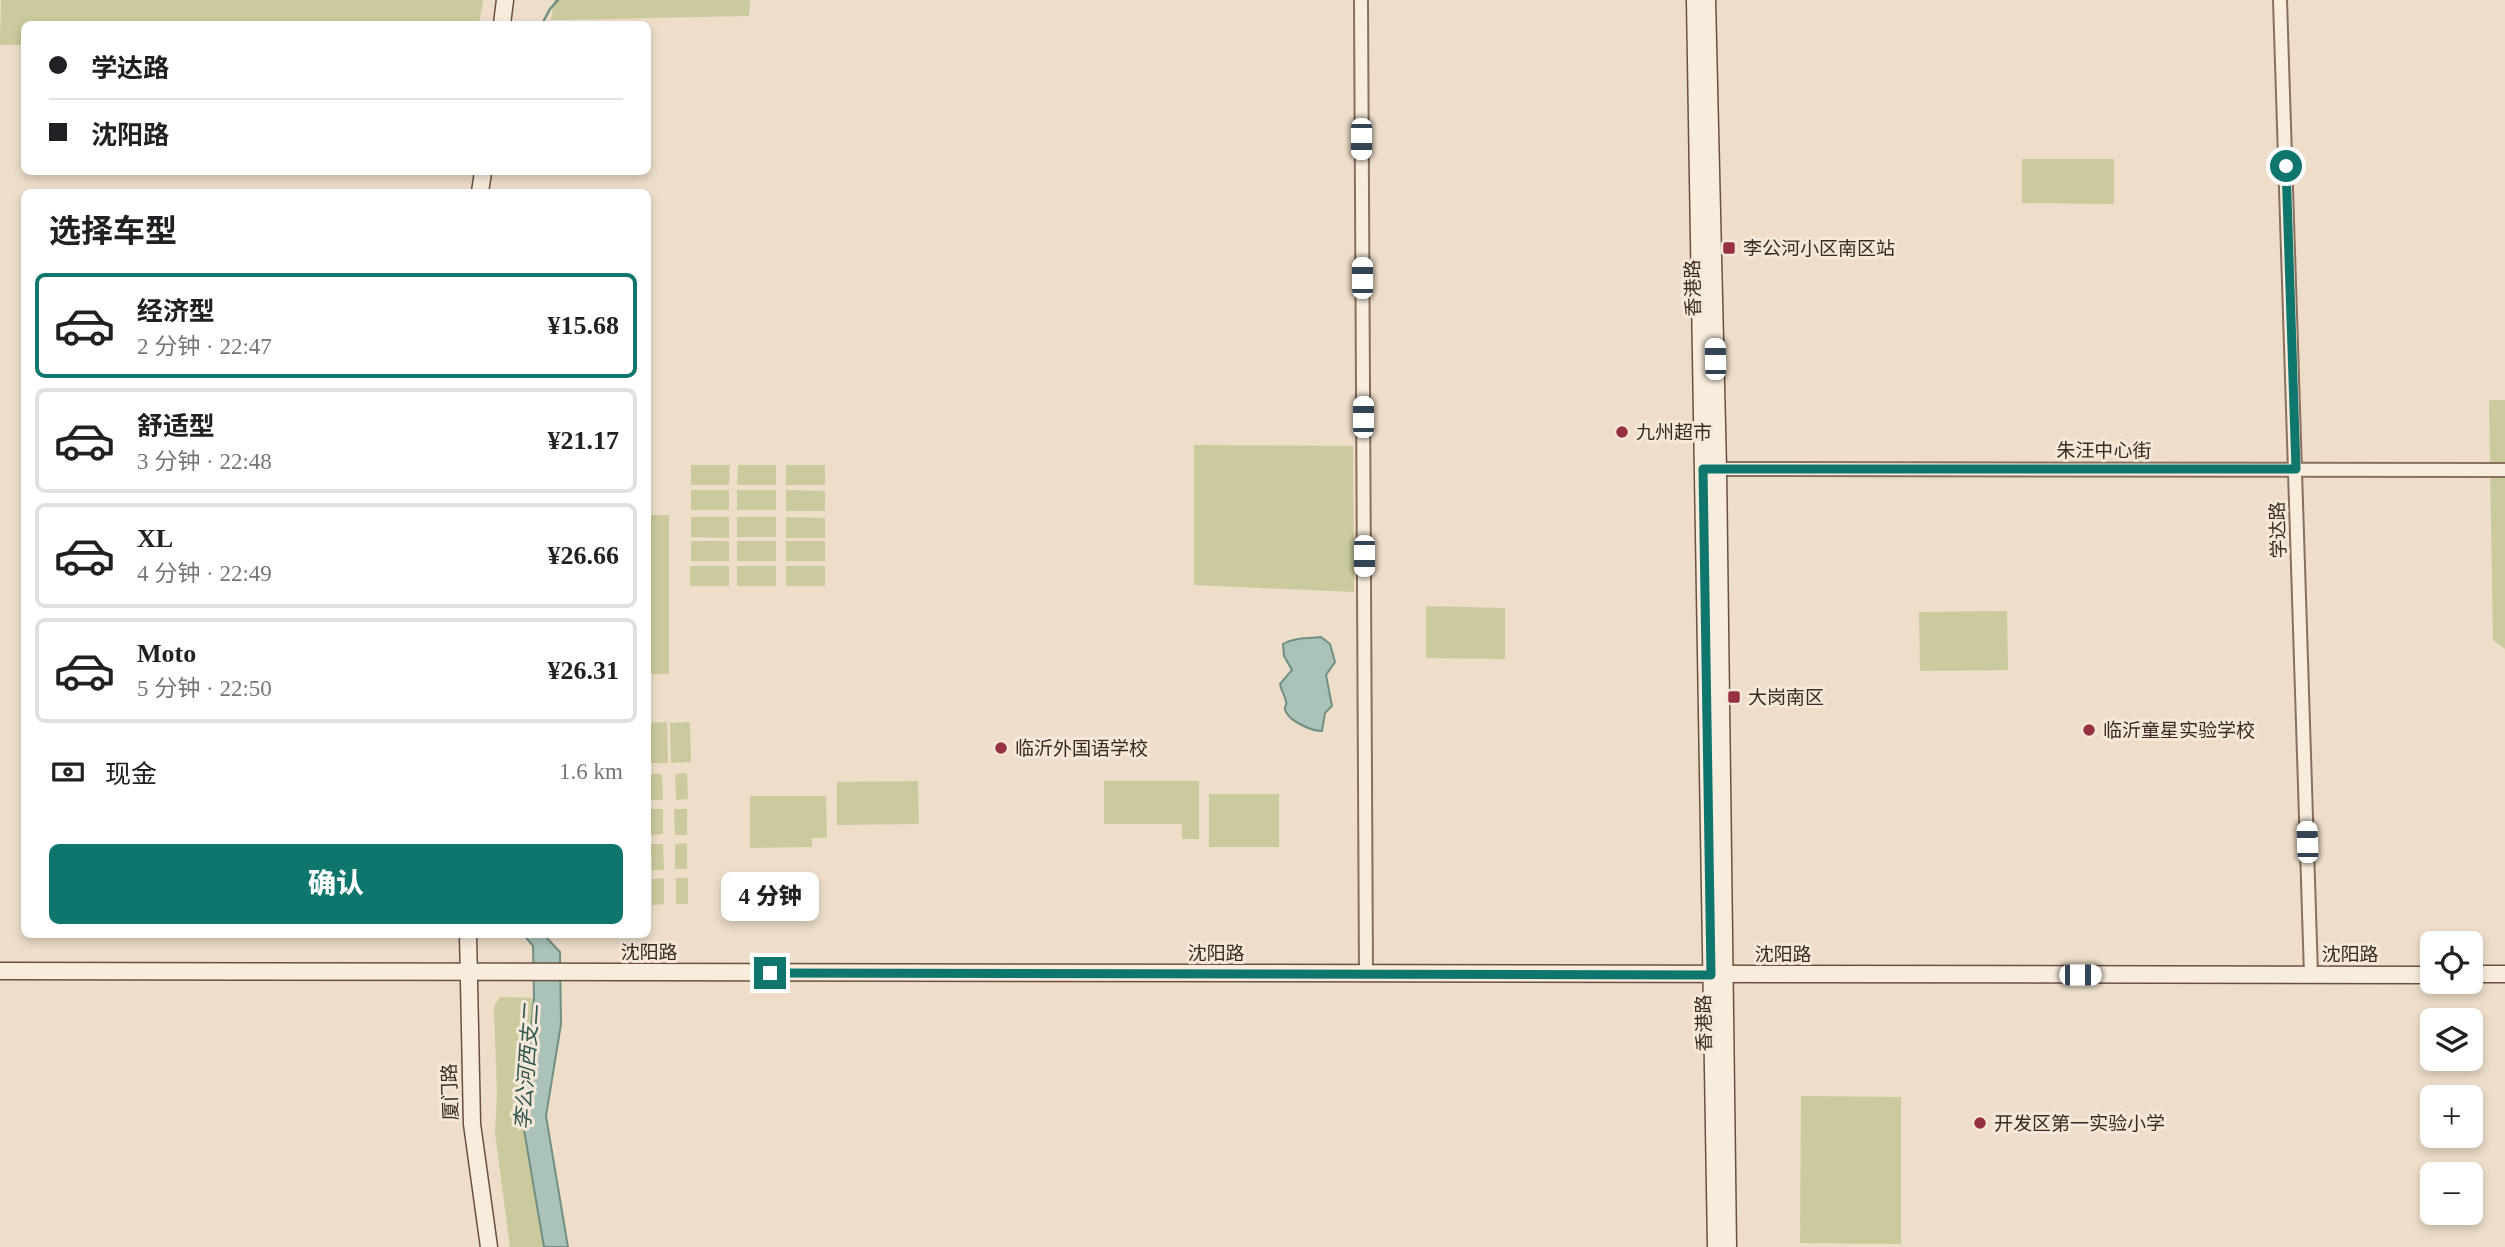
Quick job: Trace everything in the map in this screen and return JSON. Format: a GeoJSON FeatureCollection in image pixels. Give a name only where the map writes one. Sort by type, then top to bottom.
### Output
{"type":"FeatureCollection","features":[{"type":"Feature","properties":{"kind":"street"},"geometry":{"type":"LineString","coordinates":[[502,21],[505,0]]}},
{"type":"Feature","properties":{"kind":"street"},"geometry":{"type":"LineString","coordinates":[[1360,0],[1366,974]]}},
{"type":"Feature","properties":{"kind":"street","name":"香港路"},"geometry":{"type":"LineString","coordinates":[[1695,0],[1711,469]]}},
{"type":"Feature","properties":{"kind":"street","name":"香港路"},"geometry":{"type":"LineString","coordinates":[[1707,0],[1718,975],[1716,1247]]}},
{"type":"Feature","properties":{"kind":"street","name":"学达路"},"geometry":{"type":"LineString","coordinates":[[2280,0],[2311,975]]}},
{"type":"Feature","properties":{"kind":"street","name":"朱汪中心街"},"geometry":{"type":"LineString","coordinates":[[1711,469],[2505,470]]}},
{"type":"Feature","properties":{"kind":"street","name":"厦门路"},"geometry":{"type":"LineString","coordinates":[[468,938],[472,1124],[489,1247]]}},
{"type":"Feature","properties":{"kind":"street","name":"沈阳路"},"geometry":{"type":"LineString","coordinates":[[0,971],[2420,975]]}},
{"type":"Feature","properties":{"kind":"street"},"geometry":{"type":"LineString","coordinates":[[2483,974],[2505,974]]}},
{"type":"Feature","properties":{"kind":"street","name":"香港路"},"geometry":{"type":"LineString","coordinates":[[1718,975],[1728,1247]]}},
{"type":"Feature","properties":{"kind":"green space"},"geometry":{"type":"Polygon","coordinates":[[[1,0],[483,0],[480,21],[21,21],[21,45],[0,45],[1,0]]]}},
{"type":"Feature","properties":{"kind":"green space"},"geometry":{"type":"Polygon","coordinates":[[[554,0],[750,0],[749,16],[551,20],[554,0]]]}},
{"type":"Feature","properties":{"kind":"green space"},"geometry":{"type":"Polygon","coordinates":[[[2022,159],[2114,159],[2114,204],[2022,203],[2022,159]]]}},
{"type":"Feature","properties":{"kind":"green space"},"geometry":{"type":"Polygon","coordinates":[[[2489,400],[2505,400],[2505,649],[2493,640],[2489,400]]]}},
{"type":"Feature","properties":{"kind":"green space"},"geometry":{"type":"Polygon","coordinates":[[[1194,445],[1353,446],[1354,592],[1194,585],[1194,445]]]}},
{"type":"Feature","properties":{"kind":"green space"},"geometry":{"type":"Polygon","coordinates":[[[691,465],[730,465],[729,485],[691,485],[691,465]]]}},
{"type":"Feature","properties":{"kind":"green space"},"geometry":{"type":"Polygon","coordinates":[[[738,465],[776,465],[776,485],[737,485],[738,465]]]}},
{"type":"Feature","properties":{"kind":"green space"},"geometry":{"type":"Polygon","coordinates":[[[786,465],[825,465],[825,485],[786,485],[786,465]]]}},
{"type":"Feature","properties":{"kind":"green space"},"geometry":{"type":"Polygon","coordinates":[[[691,490],[729,490],[729,510],[691,510],[691,490]]]}},
{"type":"Feature","properties":{"kind":"green space"},"geometry":{"type":"Polygon","coordinates":[[[737,490],[776,490],[776,510],[737,510],[737,490]]]}},
{"type":"Feature","properties":{"kind":"green space"},"geometry":{"type":"Polygon","coordinates":[[[786,490],[825,491],[825,511],[786,511],[786,490]]]}},
{"type":"Feature","properties":{"kind":"green space"},"geometry":{"type":"Polygon","coordinates":[[[651,515],[669,515],[669,674],[651,674],[651,515]]]}},
{"type":"Feature","properties":{"kind":"green space"},"geometry":{"type":"Polygon","coordinates":[[[691,517],[729,517],[729,538],[691,537],[691,517]]]}},
{"type":"Feature","properties":{"kind":"green space"},"geometry":{"type":"Polygon","coordinates":[[[737,517],[776,517],[776,537],[737,537],[737,517]]]}},
{"type":"Feature","properties":{"kind":"green space"},"geometry":{"type":"Polygon","coordinates":[[[786,517],[825,518],[825,538],[786,538],[786,517]]]}},
{"type":"Feature","properties":{"kind":"green space"},"geometry":{"type":"Polygon","coordinates":[[[691,541],[729,541],[729,561],[691,561],[691,541]]]}},
{"type":"Feature","properties":{"kind":"green space"},"geometry":{"type":"Polygon","coordinates":[[[737,541],[776,541],[776,561],[737,561],[737,541]]]}},
{"type":"Feature","properties":{"kind":"green space"},"geometry":{"type":"Polygon","coordinates":[[[786,541],[825,541],[825,561],[786,561],[786,541]]]}},
{"type":"Feature","properties":{"kind":"green space"},"geometry":{"type":"Polygon","coordinates":[[[690,566],[729,566],[729,586],[690,586],[690,566]]]}},
{"type":"Feature","properties":{"kind":"green space"},"geometry":{"type":"Polygon","coordinates":[[[737,566],[776,566],[776,586],[737,586],[737,566]]]}},
{"type":"Feature","properties":{"kind":"green space"},"geometry":{"type":"Polygon","coordinates":[[[786,566],[825,566],[825,586],[786,586],[786,566]]]}},
{"type":"Feature","properties":{"kind":"green space"},"geometry":{"type":"Polygon","coordinates":[[[1426,606],[1505,608],[1505,659],[1426,658],[1426,606]]]}},
{"type":"Feature","properties":{"kind":"green space"},"geometry":{"type":"Polygon","coordinates":[[[2007,611],[2008,670],[1920,671],[1919,612],[2007,611]]]}},
{"type":"Feature","properties":{"kind":"green space"},"geometry":{"type":"Polygon","coordinates":[[[667,722],[668,763],[651,763],[651,723],[667,722]]]}},
{"type":"Feature","properties":{"kind":"green space"},"geometry":{"type":"Polygon","coordinates":[[[690,722],[691,762],[671,763],[670,723],[690,722]]]}},
{"type":"Feature","properties":{"kind":"green space"},"geometry":{"type":"Polygon","coordinates":[[[687,773],[688,799],[676,800],[675,774],[687,773]]]}},
{"type":"Feature","properties":{"kind":"green space"},"geometry":{"type":"Polygon","coordinates":[[[651,774],[662,774],[663,800],[651,800],[651,774]]]}},
{"type":"Feature","properties":{"kind":"green space"},"geometry":{"type":"Polygon","coordinates":[[[918,781],[919,824],[837,825],[837,782],[918,781]]]}},
{"type":"Feature","properties":{"kind":"green space"},"geometry":{"type":"Polygon","coordinates":[[[1104,781],[1199,781],[1199,839],[1182,839],[1182,824],[1104,824],[1104,781]]]}},
{"type":"Feature","properties":{"kind":"green space"},"geometry":{"type":"Polygon","coordinates":[[[1209,794],[1279,794],[1279,847],[1209,847],[1209,794]]]}},
{"type":"Feature","properties":{"kind":"green space"},"geometry":{"type":"Polygon","coordinates":[[[750,796],[826,796],[827,838],[812,838],[812,847],[750,848],[750,796]]]}},
{"type":"Feature","properties":{"kind":"green space"},"geometry":{"type":"Polygon","coordinates":[[[651,809],[663,809],[663,834],[651,835],[651,809]]]}},
{"type":"Feature","properties":{"kind":"green space"},"geometry":{"type":"Polygon","coordinates":[[[674,809],[687,809],[687,835],[675,835],[674,809]]]}},
{"type":"Feature","properties":{"kind":"green space"},"geometry":{"type":"Polygon","coordinates":[[[687,843],[687,869],[675,869],[675,844],[687,843]]]}},
{"type":"Feature","properties":{"kind":"green space"},"geometry":{"type":"Polygon","coordinates":[[[651,844],[663,844],[664,870],[652,870],[651,844]]]}},
{"type":"Feature","properties":{"kind":"green space"},"geometry":{"type":"Polygon","coordinates":[[[664,878],[664,904],[652,905],[652,879],[664,878]]]}},
{"type":"Feature","properties":{"kind":"green space"},"geometry":{"type":"Polygon","coordinates":[[[676,878],[688,878],[688,904],[676,904],[676,878]]]}},
{"type":"Feature","properties":{"kind":"green space"},"geometry":{"type":"Polygon","coordinates":[[[500,997],[534,998],[522,1118],[544,1247],[510,1247],[495,1133],[497,1095],[494,1007],[500,997]]]}},
{"type":"Feature","properties":{"kind":"green space"},"geometry":{"type":"Polygon","coordinates":[[[1801,1096],[1901,1097],[1901,1244],[1800,1243],[1801,1096]]]}},
{"type":"Feature","properties":{"kind":"shaded area"},"geometry":{"type":"Polygon","coordinates":[[[1321,637],[1330,644],[1335,662],[1326,675],[1332,706],[1325,713],[1322,731],[1302,725],[1289,716],[1285,710],[1286,701],[1280,684],[1292,670],[1284,656],[1283,644],[1297,639],[1321,637]]]}},
{"type":"Feature","properties":{"kind":"shaded area"},"geometry":{"type":"Polygon","coordinates":[[[526,938],[547,938],[560,952],[561,1024],[546,1116],[568,1247],[544,1247],[522,1118],[534,998],[533,946],[526,938]]]}},
{"type":"Feature","properties":{"kind":"waterway","name":"李公河西支二"},"geometry":{"type":"LineString","coordinates":[[544,21],[558,0]]}},
{"type":"Feature","properties":{"kind":"place","name":"李公河小区南区站"},"geometry":{"type":"Point","coordinates":[1729,248]}},
{"type":"Feature","properties":{"kind":"place","name":"九州超市"},"geometry":{"type":"Point","coordinates":[1622,432]}},
{"type":"Feature","properties":{"kind":"place","name":"大岗南区"},"geometry":{"type":"Point","coordinates":[1734,697]}},
{"type":"Feature","properties":{"kind":"place","name":"临沂童星实验学校"},"geometry":{"type":"Point","coordinates":[2089,730]}},
{"type":"Feature","properties":{"kind":"place","name":"临沂外国语学校"},"geometry":{"type":"Point","coordinates":[1001,748]}},
{"type":"Feature","properties":{"kind":"place","name":"开发区第一实验小学"},"geometry":{"type":"Point","coordinates":[1980,1123]}},
{"type":"Feature","properties":{"kind":"route"},"geometry":{"type":"LineString","coordinates":[[770,973],[1711,975],[1703,469],[2296,469],[2286,166]]}}]}
